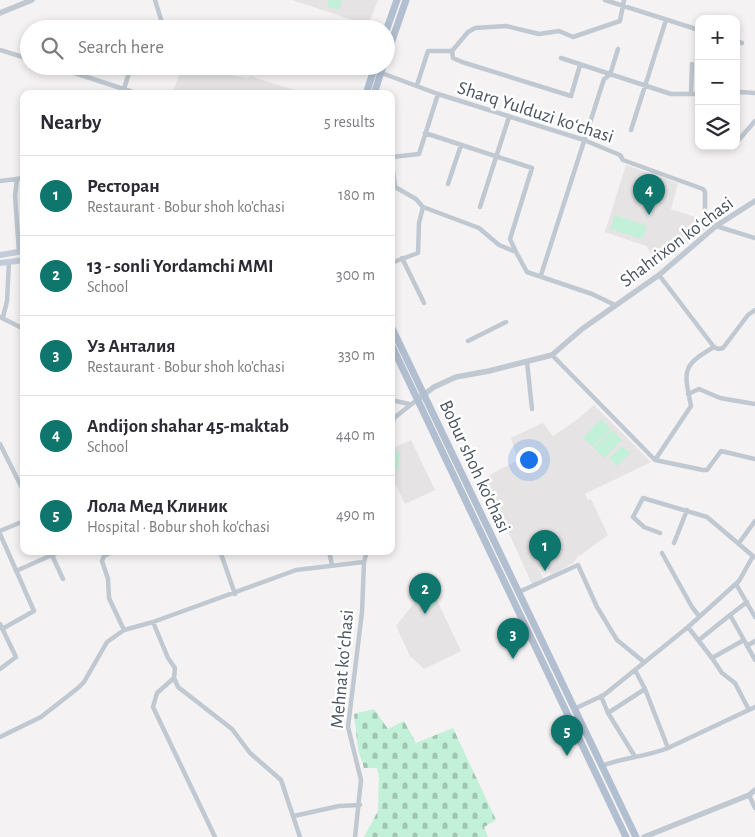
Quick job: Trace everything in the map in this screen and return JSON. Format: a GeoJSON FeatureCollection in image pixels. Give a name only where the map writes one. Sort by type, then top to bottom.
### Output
{"type":"FeatureCollection","features":[{"type":"Feature","properties":{"kind":"main road"},"geometry":{"type":"LineString","coordinates":[[390,20],[397,0]]}},
{"type":"Feature","properties":{"kind":"main road"},"geometry":{"type":"LineString","coordinates":[[395,32],[406,0]]}},
{"type":"Feature","properties":{"kind":"main road"},"geometry":{"type":"LineString","coordinates":[[367,90],[372,75]]}},
{"type":"Feature","properties":{"kind":"main road"},"geometry":{"type":"LineString","coordinates":[[375,90],[380,75]]}},
{"type":"Feature","properties":{"kind":"main road"},"geometry":{"type":"LineString","coordinates":[[0,255],[20,252]]}},
{"type":"Feature","properties":{"kind":"main road"},"geometry":{"type":"LineString","coordinates":[[0,264],[20,261]]}},
{"type":"Feature","properties":{"kind":"main road","name":"Bobur shoh ko'chasi"},"geometry":{"type":"LineString","coordinates":[[395,335],[421,397],[626,837]]}},
{"type":"Feature","properties":{"kind":"main road","name":"Bobur shoh ko'chasi"},"geometry":{"type":"LineString","coordinates":[[395,351],[421,397],[519,592],[636,837]]}},
{"type":"Feature","properties":{"kind":"street"},"geometry":{"type":"LineString","coordinates":[[0,13],[32,0]]}},
{"type":"Feature","properties":{"kind":"street"},"geometry":{"type":"LineString","coordinates":[[155,0],[161,20]]}},
{"type":"Feature","properties":{"kind":"street"},"geometry":{"type":"LineString","coordinates":[[604,0],[695,29]]}},
{"type":"Feature","properties":{"kind":"street"},"geometry":{"type":"LineString","coordinates":[[580,65],[571,96],[462,62],[453,58],[452,51],[468,32],[475,28],[506,26],[538,34],[559,31],[573,37],[620,21],[624,0]]}},
{"type":"Feature","properties":{"kind":"street"},"geometry":{"type":"LineString","coordinates":[[631,130],[666,20]]}},
{"type":"Feature","properties":{"kind":"street"},"geometry":{"type":"LineString","coordinates":[[0,50],[20,56]]}},
{"type":"Feature","properties":{"kind":"street"},"geometry":{"type":"LineString","coordinates":[[540,276],[604,79],[610,75],[618,50]]}},
{"type":"Feature","properties":{"kind":"street"},"geometry":{"type":"LineString","coordinates":[[417,85],[428,51],[452,51]]}},
{"type":"Feature","properties":{"kind":"street"},"geometry":{"type":"LineString","coordinates":[[561,58],[671,94],[695,94]]}},
{"type":"Feature","properties":{"kind":"street"},"geometry":{"type":"LineString","coordinates":[[691,94],[692,64]]}},
{"type":"Feature","properties":{"kind":"street"},"geometry":{"type":"LineString","coordinates":[[81,75],[127,90]]}},
{"type":"Feature","properties":{"kind":"street"},"geometry":{"type":"LineString","coordinates":[[124,89],[128,75]]}},
{"type":"Feature","properties":{"kind":"street","name":"Sharq Yulduzi koʻchasi"},"geometry":{"type":"LineString","coordinates":[[394,75],[438,94],[584,140],[620,154],[623,160],[705,190],[705,214],[716,226]]}},
{"type":"Feature","properties":{"kind":"street"},"geometry":{"type":"LineString","coordinates":[[740,92],[755,93]]}},
{"type":"Feature","properties":{"kind":"street"},"geometry":{"type":"LineString","coordinates":[[395,156],[419,154],[438,94]]}},
{"type":"Feature","properties":{"kind":"street"},"geometry":{"type":"LineString","coordinates":[[480,207],[509,117]]}},
{"type":"Feature","properties":{"kind":"street"},"geometry":{"type":"LineString","coordinates":[[740,139],[755,122]]}},
{"type":"Feature","properties":{"kind":"street"},"geometry":{"type":"LineString","coordinates":[[425,133],[532,168],[510,239],[516,252]]}},
{"type":"Feature","properties":{"kind":"street"},"geometry":{"type":"LineString","coordinates":[[448,184],[461,145]]}},
{"type":"Feature","properties":{"kind":"street"},"geometry":{"type":"LineString","coordinates":[[0,180],[18,179],[15,196],[20,236]]}},
{"type":"Feature","properties":{"kind":"street"},"geometry":{"type":"LineString","coordinates":[[395,187],[416,199],[423,207],[479,228],[499,245],[516,252]]}},
{"type":"Feature","properties":{"kind":"street","name":"Shahrixon koʻchasi"},"geometry":{"type":"LineString","coordinates":[[421,397],[443,382],[456,377],[552,355],[615,305],[659,275],[716,226],[755,201]]}},
{"type":"Feature","properties":{"kind":"street"},"geometry":{"type":"LineString","coordinates":[[395,261],[418,253],[419,223],[423,207]]}},
{"type":"Feature","properties":{"kind":"street"},"geometry":{"type":"LineString","coordinates":[[716,226],[755,238]]}},
{"type":"Feature","properties":{"kind":"street","name":"Shahrixon koʻchasi"},"geometry":{"type":"LineString","coordinates":[[516,252],[527,272],[592,294],[615,305]]}},
{"type":"Feature","properties":{"kind":"street"},"geometry":{"type":"LineString","coordinates":[[402,258],[424,303]]}},
{"type":"Feature","properties":{"kind":"street"},"geometry":{"type":"LineString","coordinates":[[9,262],[7,301],[2,317],[20,327]]}},
{"type":"Feature","properties":{"kind":"street"},"geometry":{"type":"LineString","coordinates":[[659,275],[714,347],[718,349],[723,348],[748,315],[755,310]]}},
{"type":"Feature","properties":{"kind":"street"},"geometry":{"type":"LineString","coordinates":[[468,341],[506,322]]}},
{"type":"Feature","properties":{"kind":"street"},"geometry":{"type":"LineString","coordinates":[[655,460],[691,406],[686,380],[688,366],[698,356],[714,347]]}},
{"type":"Feature","properties":{"kind":"street"},"geometry":{"type":"LineString","coordinates":[[552,355],[655,460],[707,470],[721,451],[755,459]]}},
{"type":"Feature","properties":{"kind":"street"},"geometry":{"type":"LineString","coordinates":[[527,362],[532,409]]}},
{"type":"Feature","properties":{"kind":"street"},"geometry":{"type":"LineString","coordinates":[[688,394],[699,389],[720,398],[755,404]]}},
{"type":"Feature","properties":{"kind":"street"},"geometry":{"type":"LineString","coordinates":[[395,417],[409,404],[421,397]]}},
{"type":"Feature","properties":{"kind":"street"},"geometry":{"type":"LineString","coordinates":[[395,401],[409,404]]}},
{"type":"Feature","properties":{"kind":"street"},"geometry":{"type":"LineString","coordinates":[[0,444],[20,484]]}},
{"type":"Feature","properties":{"kind":"street"},"geometry":{"type":"LineString","coordinates":[[574,708],[601,696],[688,627],[736,584],[754,557],[707,517],[642,499],[633,517],[644,527],[660,533]]}},
{"type":"Feature","properties":{"kind":"street"},"geometry":{"type":"LineString","coordinates":[[674,543],[687,510]]}},
{"type":"Feature","properties":{"kind":"street"},"geometry":{"type":"LineString","coordinates":[[739,544],[755,522]]}},
{"type":"Feature","properties":{"kind":"street"},"geometry":{"type":"LineString","coordinates":[[0,669],[16,657],[1,627],[34,611],[0,533],[20,523]]}},
{"type":"Feature","properties":{"kind":"street"},"geometry":{"type":"LineString","coordinates":[[662,553],[692,607],[700,616]]}},
{"type":"Feature","properties":{"kind":"street"},"geometry":{"type":"LineString","coordinates":[[16,571],[47,555]]}},
{"type":"Feature","properties":{"kind":"street"},"geometry":{"type":"LineString","coordinates":[[52,555],[64,579]]}},
{"type":"Feature","properties":{"kind":"street"},"geometry":{"type":"LineString","coordinates":[[106,555],[102,562],[108,579],[109,598],[124,630]]}},
{"type":"Feature","properties":{"kind":"street"},"geometry":{"type":"LineString","coordinates":[[221,555],[235,594]]}},
{"type":"Feature","properties":{"kind":"street"},"geometry":{"type":"LineString","coordinates":[[330,555],[332,565]]}},
{"type":"Feature","properties":{"kind":"street","name":"Mehnat koʻchasi"},"geometry":{"type":"LineString","coordinates":[[355,837],[360,805],[361,780],[348,727],[362,612],[366,555]]}},
{"type":"Feature","properties":{"kind":"street"},"geometry":{"type":"LineString","coordinates":[[0,737],[41,717],[78,688],[84,682],[107,642],[124,630],[235,594],[296,570],[364,562]]}},
{"type":"Feature","properties":{"kind":"street"},"geometry":{"type":"LineString","coordinates":[[519,592],[578,565],[597,607],[617,640],[644,662]]}},
{"type":"Feature","properties":{"kind":"street"},"geometry":{"type":"LineString","coordinates":[[736,584],[755,617]]}},
{"type":"Feature","properties":{"kind":"street"},"geometry":{"type":"LineString","coordinates":[[699,640],[747,602]]}},
{"type":"Feature","properties":{"kind":"street"},"geometry":{"type":"LineString","coordinates":[[730,615],[755,660]]}},
{"type":"Feature","properties":{"kind":"street"},"geometry":{"type":"LineString","coordinates":[[153,622],[168,658],[175,668],[174,678],[178,687],[232,729],[250,753],[281,780],[300,837]]}},
{"type":"Feature","properties":{"kind":"street"},"geometry":{"type":"LineString","coordinates":[[688,627],[722,673],[736,683],[749,710]]}},
{"type":"Feature","properties":{"kind":"street"},"geometry":{"type":"LineString","coordinates":[[712,658],[744,640]]}},
{"type":"Feature","properties":{"kind":"street"},"geometry":{"type":"LineString","coordinates":[[747,646],[755,641]]}},
{"type":"Feature","properties":{"kind":"street"},"geometry":{"type":"LineString","coordinates":[[634,670],[645,689],[668,748]]}},
{"type":"Feature","properties":{"kind":"street"},"geometry":{"type":"LineString","coordinates":[[174,678],[157,693],[153,707],[215,837]]}},
{"type":"Feature","properties":{"kind":"street"},"geometry":{"type":"LineString","coordinates":[[608,713],[645,689]]}},
{"type":"Feature","properties":{"kind":"street"},"geometry":{"type":"LineString","coordinates":[[601,696],[608,713],[634,755]]}},
{"type":"Feature","properties":{"kind":"street"},"geometry":{"type":"LineString","coordinates":[[602,766],[634,755],[648,756],[755,707]]}},
{"type":"Feature","properties":{"kind":"street"},"geometry":{"type":"LineString","coordinates":[[644,837],[749,795],[755,790]]}},
{"type":"Feature","properties":{"kind":"street"},"geometry":{"type":"LineString","coordinates":[[749,795],[755,808]]}},
{"type":"Feature","properties":{"kind":"street"},"geometry":{"type":"LineString","coordinates":[[294,816],[338,806],[360,805]]}},
{"type":"Feature","properties":{"kind":"shaded area"},"geometry":{"type":"Polygon","coordinates":[[[292,0],[378,0],[370,20],[353,20],[292,0]]]}},
{"type":"Feature","properties":{"kind":"shaded area"},"geometry":{"type":"Polygon","coordinates":[[[179,75],[228,75],[248,78],[250,76],[294,90],[174,90],[179,75]]]}},
{"type":"Feature","properties":{"kind":"shaded area"},"geometry":{"type":"Polygon","coordinates":[[[626,165],[678,183],[671,209],[707,221],[705,229],[665,261],[658,252],[653,255],[646,246],[605,232],[626,165]]]}},
{"type":"Feature","properties":{"kind":"shaded area"},"geometry":{"type":"Polygon","coordinates":[[[594,405],[651,462],[585,494],[588,500],[591,499],[608,535],[578,557],[573,563],[551,575],[546,564],[538,568],[543,578],[532,584],[484,478],[518,460],[511,438],[543,423],[553,436],[578,419],[594,405]]]}},
{"type":"Feature","properties":{"kind":"shaded area"},"geometry":{"type":"Polygon","coordinates":[[[411,440],[435,490],[405,504],[395,485],[395,447],[411,440]]]}},
{"type":"Feature","properties":{"kind":"shaded area"},"geometry":{"type":"Polygon","coordinates":[[[427,579],[461,651],[424,669],[410,656],[396,626],[414,603],[408,597],[410,589],[427,579]]]}},
{"type":"Feature","properties":{"kind":"green space"},"geometry":{"type":"Polygon","coordinates":[[[329,0],[342,0],[339,10],[327,7],[329,0]]]}},
{"type":"Feature","properties":{"kind":"green space"},"geometry":{"type":"Polygon","coordinates":[[[615,215],[647,226],[642,239],[610,229],[615,215]]]}},
{"type":"Feature","properties":{"kind":"green space"},"geometry":{"type":"Polygon","coordinates":[[[601,419],[611,429],[593,447],[583,438],[601,419]]]}},
{"type":"Feature","properties":{"kind":"green space"},"geometry":{"type":"Polygon","coordinates":[[[612,430],[622,440],[604,458],[594,448],[612,430]]]}},
{"type":"Feature","properties":{"kind":"green space"},"geometry":{"type":"Polygon","coordinates":[[[622,446],[630,453],[617,466],[609,458],[622,446]]]}},
{"type":"Feature","properties":{"kind":"green space"},"geometry":{"type":"Polygon","coordinates":[[[395,451],[400,452],[398,470],[395,470],[395,451]]]}},
{"type":"Feature","properties":{"kind":"green space"},"geometry":{"type":"Polygon","coordinates":[[[426,588],[435,607],[426,611],[417,592],[426,588]]]}},
{"type":"Feature","properties":{"kind":"green space"},"geometry":{"type":"Polygon","coordinates":[[[374,709],[388,729],[404,721],[416,743],[453,728],[496,820],[484,827],[488,837],[364,837],[378,811],[379,777],[377,768],[364,768],[358,749],[354,714],[374,709]]]}},
{"type":"Feature","properties":{"kind":"place","name":"Andijon shahar 45-maktab"},"geometry":{"type":"Point","coordinates":[649,215]}},
{"type":"Feature","properties":{"kind":"place","name":"Ресторан"},"geometry":{"type":"Point","coordinates":[545,571]}},
{"type":"Feature","properties":{"kind":"place","name":"13 - sonli Yordamchi MMI"},"geometry":{"type":"Point","coordinates":[425,614]}},
{"type":"Feature","properties":{"kind":"place","name":"Уз Анталия"},"geometry":{"type":"Point","coordinates":[513,659]}},
{"type":"Feature","properties":{"kind":"place","name":"Лола Мед Клиник"},"geometry":{"type":"Point","coordinates":[567,756]}}]}
